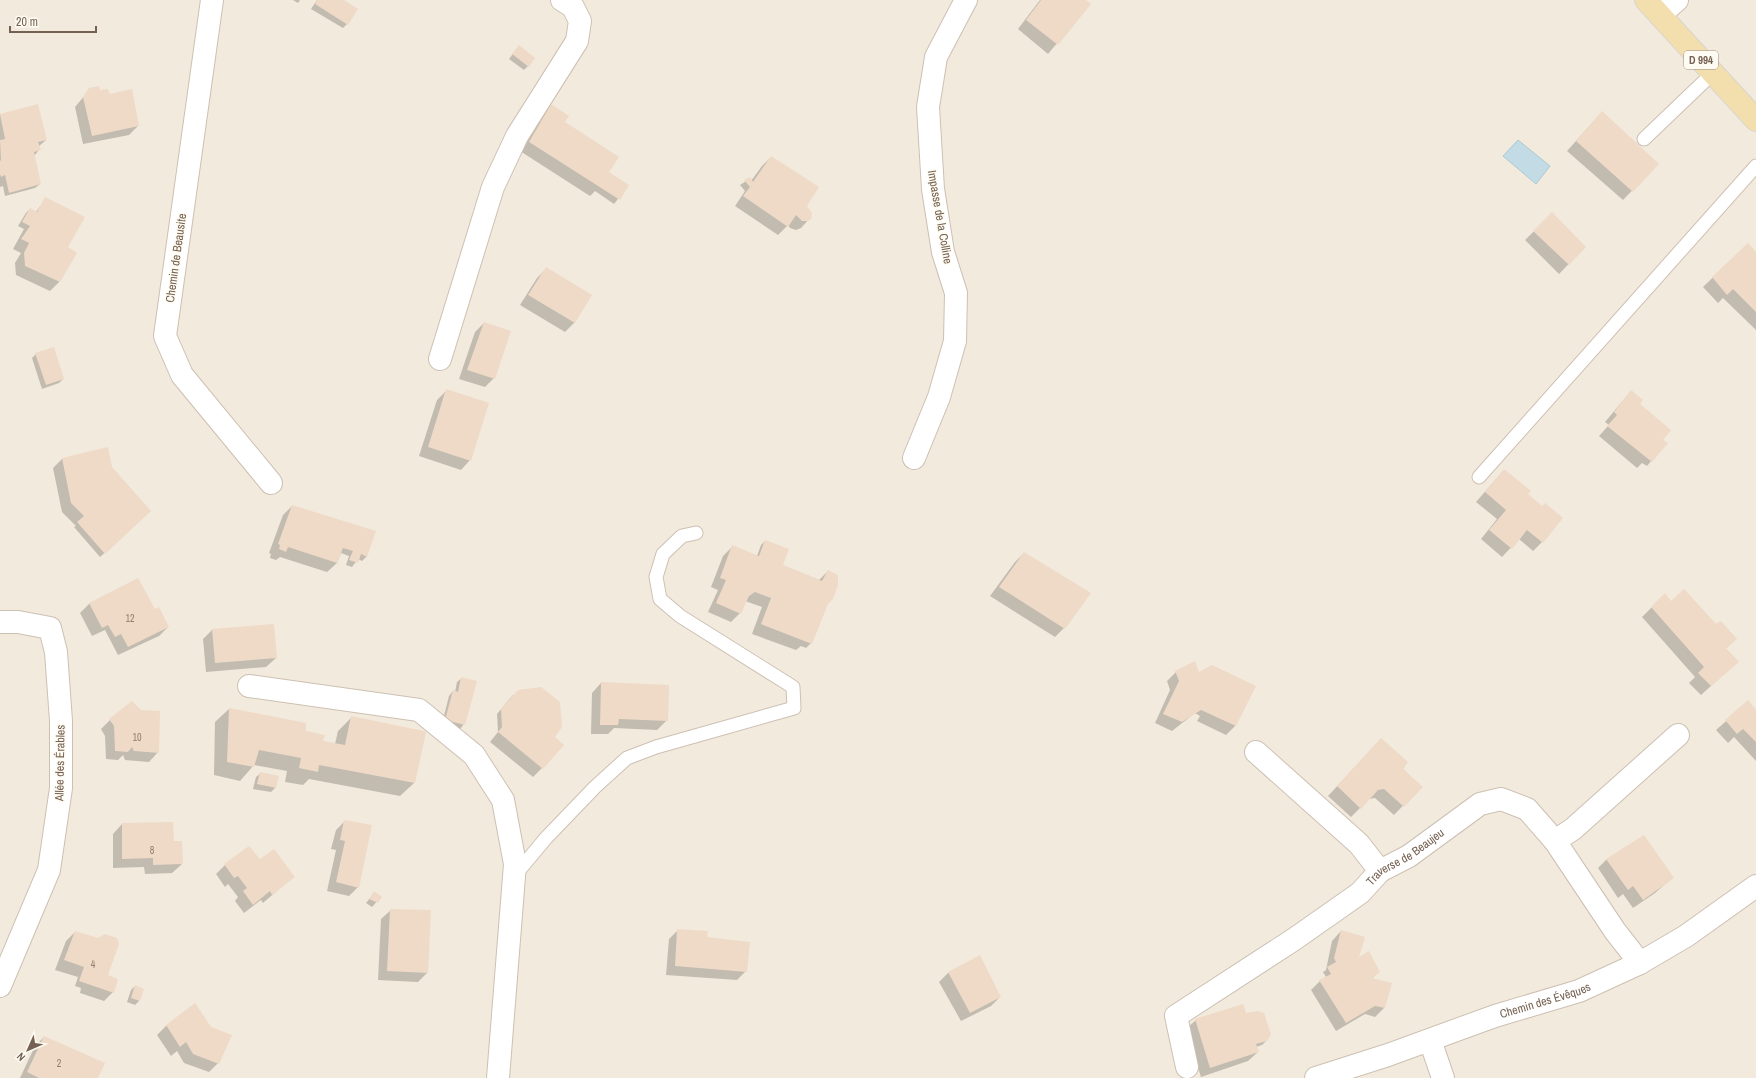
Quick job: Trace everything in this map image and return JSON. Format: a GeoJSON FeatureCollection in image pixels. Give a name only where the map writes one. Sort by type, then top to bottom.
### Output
{"type":"FeatureCollection","features":[{"type":"Feature","properties":{"kind":"main road","name":"D 994"},"geometry":{"type":"LineString","coordinates":[[1653,8],[1756,120]]}},
{"type":"Feature","properties":{"kind":"street","name":"Chemin de Beausite"},"geometry":{"type":"LineString","coordinates":[[212,0],[165,336],[182,375],[271,483]]}},
{"type":"Feature","properties":{"kind":"street"},"geometry":{"type":"LineString","coordinates":[[440,359],[493,186],[517,136],[577,41],[580,21],[573,7],[562,0]]}},
{"type":"Feature","properties":{"kind":"street","name":"Impasse de la Colline"},"geometry":{"type":"LineString","coordinates":[[914,458],[939,398],[955,341],[956,293],[943,252],[933,189],[928,107],[936,57],[966,0]]}},
{"type":"Feature","properties":{"kind":"street"},"geometry":{"type":"LineString","coordinates":[[1653,8],[1677,0]]}},
{"type":"Feature","properties":{"kind":"street","name":"Allée des Érables"},"geometry":{"type":"LineString","coordinates":[[0,622],[18,622],[50,628],[56,652],[61,721],[61,788],[49,870],[0,986]]}},
{"type":"Feature","properties":{"kind":"street"},"geometry":{"type":"LineString","coordinates":[[249,686],[419,710],[474,755],[503,800],[515,864],[498,1078]]}},
{"type":"Feature","properties":{"kind":"street"},"geometry":{"type":"LineString","coordinates":[[1556,842],[1573,829],[1678,734]]}},
{"type":"Feature","properties":{"kind":"street"},"geometry":{"type":"LineString","coordinates":[[1256,752],[1359,844],[1380,871]]}},
{"type":"Feature","properties":{"kind":"street","name":"Traverse de Beaujeu"},"geometry":{"type":"LineString","coordinates":[[1187,1067],[1176,1016],[1293,940],[1360,893],[1380,871],[1409,856],[1480,804],[1501,799],[1528,809],[1556,842],[1615,931],[1640,963]]}},
{"type":"Feature","properties":{"kind":"street","name":"Chemin des Évêques"},"geometry":{"type":"LineString","coordinates":[[1316,1078],[1388,1055],[1495,1016],[1579,991],[1640,963],[1686,936],[1756,886]]}},
{"type":"Feature","properties":{"kind":"street"},"geometry":{"type":"LineString","coordinates":[[1430,1040],[1442,1078]]}},
{"type":"Feature","properties":{"kind":"lane"},"geometry":{"type":"LineString","coordinates":[[1644,139],[1713,73]]}},
{"type":"Feature","properties":{"kind":"lane"},"geometry":{"type":"LineString","coordinates":[[1480,477],[1756,166]]}},
{"type":"Feature","properties":{"kind":"lane"},"geometry":{"type":"LineString","coordinates":[[514,876],[546,838],[595,787],[627,758],[656,747],[794,708],[793,687],[680,616],[660,599],[656,577],[663,554],[682,536],[696,533]]}},
{"type":"Feature","properties":{"kind":"shaded area"},"geometry":{"type":"Polygon","coordinates":[[[0,0],[1756,0],[1756,1078],[0,1078],[0,0]]]}},
{"type":"Feature","properties":{"kind":"water"},"geometry":{"type":"Polygon","coordinates":[[[1518,140],[1550,166],[1536,184],[1503,156],[1518,140]]]}},
{"type":"Feature","properties":{"kind":"building"},"geometry":{"type":"Polygon","coordinates":[[[317,0],[344,0],[358,9],[348,25],[315,4],[317,0]]]}},
{"type":"Feature","properties":{"kind":"building"},"geometry":{"type":"Polygon","coordinates":[[[1041,0],[1086,0],[1091,4],[1058,45],[1026,20],[1041,0]]]}},
{"type":"Feature","properties":{"kind":"building"},"geometry":{"type":"Polygon","coordinates":[[[519,45],[535,58],[529,67],[512,54],[519,45]]]}},
{"type":"Feature","properties":{"kind":"building"},"geometry":{"type":"Polygon","coordinates":[[[99,86],[100,90],[108,89],[110,94],[132,89],[139,126],[92,136],[83,97],[89,88],[99,86]]]}},
{"type":"Feature","properties":{"kind":"building"},"geometry":{"type":"Polygon","coordinates":[[[38,104],[47,140],[38,142],[41,150],[34,152],[41,184],[9,193],[5,175],[1,177],[0,174],[0,140],[5,139],[0,114],[38,104]]]}},
{"type":"Feature","properties":{"kind":"building"},"geometry":{"type":"Polygon","coordinates":[[[551,104],[569,116],[565,122],[619,157],[609,172],[629,185],[620,200],[529,142],[551,104]]]}},
{"type":"Feature","properties":{"kind":"building"},"geometry":{"type":"Polygon","coordinates":[[[1602,111],[1659,164],[1633,192],[1576,141],[1602,111]]]}},
{"type":"Feature","properties":{"kind":"building"},"geometry":{"type":"Polygon","coordinates":[[[771,156],[819,187],[807,206],[812,213],[811,219],[808,221],[802,221],[796,215],[788,227],[743,196],[750,187],[744,180],[750,177],[753,182],[771,156]]]}},
{"type":"Feature","properties":{"kind":"building"},"geometry":{"type":"Polygon","coordinates":[[[45,197],[85,217],[68,247],[77,253],[60,282],[25,266],[24,253],[29,243],[21,239],[30,226],[22,222],[30,208],[37,212],[45,197]]]}},
{"type":"Feature","properties":{"kind":"building"},"geometry":{"type":"Polygon","coordinates":[[[1552,212],[1586,247],[1569,265],[1533,231],[1552,212]]]}},
{"type":"Feature","properties":{"kind":"building"},"geometry":{"type":"Polygon","coordinates":[[[1748,243],[1756,252],[1756,312],[1733,289],[1727,295],[1712,277],[1748,243]]]}},
{"type":"Feature","properties":{"kind":"building"},"geometry":{"type":"Polygon","coordinates":[[[546,267],[592,295],[575,323],[528,295],[546,267]]]}},
{"type":"Feature","properties":{"kind":"building"},"geometry":{"type":"Polygon","coordinates":[[[484,322],[511,331],[495,379],[467,370],[484,322]]]}},
{"type":"Feature","properties":{"kind":"building"},"geometry":{"type":"Polygon","coordinates":[[[54,347],[64,379],[46,385],[35,353],[54,347]]]}},
{"type":"Feature","properties":{"kind":"building"},"geometry":{"type":"Polygon","coordinates":[[[446,389],[489,403],[471,461],[428,447],[446,389]]]}},
{"type":"Feature","properties":{"kind":"building"},"geometry":{"type":"Polygon","coordinates":[[[1631,390],[1643,400],[1640,404],[1671,430],[1663,440],[1668,443],[1652,462],[1607,426],[1617,415],[1614,412],[1631,390]]]}},
{"type":"Feature","properties":{"kind":"building"},"geometry":{"type":"Polygon","coordinates":[[[108,447],[112,467],[151,511],[105,554],[77,522],[84,516],[71,503],[62,458],[108,447]]]}},
{"type":"Feature","properties":{"kind":"building"},"geometry":{"type":"Polygon","coordinates":[[[1504,469],[1531,491],[1528,494],[1542,506],[1545,503],[1563,518],[1543,543],[1527,530],[1512,549],[1489,530],[1506,510],[1485,492],[1504,469]]]}},
{"type":"Feature","properties":{"kind":"building"},"geometry":{"type":"Polygon","coordinates":[[[292,505],[376,531],[367,557],[361,554],[358,563],[349,560],[353,551],[343,548],[337,563],[288,547],[286,552],[279,549],[280,545],[278,544],[292,505]]]}},
{"type":"Feature","properties":{"kind":"building"},"geometry":{"type":"Polygon","coordinates":[[[765,540],[789,549],[783,565],[822,581],[828,570],[838,575],[838,585],[833,599],[828,604],[812,644],[761,624],[771,598],[755,592],[749,596],[741,614],[716,603],[726,580],[720,578],[732,545],[759,556],[765,540]]]}},
{"type":"Feature","properties":{"kind":"building"},"geometry":{"type":"Polygon","coordinates":[[[1024,552],[1091,593],[1065,629],[999,587],[1024,552]]]}},
{"type":"Feature","properties":{"kind":"building"},"geometry":{"type":"Polygon","coordinates":[[[138,578],[155,609],[159,607],[169,627],[128,647],[121,634],[115,637],[108,625],[102,628],[89,603],[138,578]]]}},
{"type":"Feature","properties":{"kind":"building"},"geometry":{"type":"Polygon","coordinates":[[[1684,589],[1716,624],[1721,621],[1737,639],[1726,648],[1739,662],[1711,686],[1698,673],[1704,667],[1651,607],[1665,593],[1671,601],[1684,589]]]}},
{"type":"Feature","properties":{"kind":"building"},"geometry":{"type":"Polygon","coordinates":[[[274,624],[277,658],[215,663],[212,629],[274,624]]]}},
{"type":"Feature","properties":{"kind":"building"},"geometry":{"type":"Polygon","coordinates":[[[1195,661],[1199,672],[1212,665],[1256,686],[1236,726],[1201,710],[1182,722],[1163,714],[1179,681],[1175,671],[1195,661]]]}},
{"type":"Feature","properties":{"kind":"building"},"geometry":{"type":"Polygon","coordinates":[[[461,677],[477,681],[465,725],[445,720],[453,690],[458,692],[461,677]]]}},
{"type":"Feature","properties":{"kind":"building"},"geometry":{"type":"Polygon","coordinates":[[[601,682],[669,685],[668,721],[619,719],[618,725],[600,725],[601,682]]]}},
{"type":"Feature","properties":{"kind":"building"},"geometry":{"type":"Polygon","coordinates":[[[541,687],[560,702],[562,727],[555,737],[564,745],[543,769],[498,732],[502,727],[501,709],[518,690],[541,687]]]}},
{"type":"Feature","properties":{"kind":"building"},"geometry":{"type":"Polygon","coordinates":[[[1748,700],[1756,710],[1756,742],[1743,729],[1737,734],[1725,720],[1748,700]]]}},
{"type":"Feature","properties":{"kind":"building"},"geometry":{"type":"Polygon","coordinates":[[[132,701],[141,710],[160,711],[159,753],[134,751],[132,747],[128,752],[115,751],[114,726],[109,719],[132,701]]]}},
{"type":"Feature","properties":{"kind":"building"},"geometry":{"type":"Polygon","coordinates":[[[229,708],[306,723],[306,731],[325,735],[323,741],[345,745],[351,716],[424,731],[426,732],[415,783],[319,765],[318,772],[299,768],[301,758],[259,750],[254,767],[227,762],[229,708]]]}},
{"type":"Feature","properties":{"kind":"building"},"geometry":{"type":"Polygon","coordinates":[[[1381,738],[1408,762],[1403,769],[1423,787],[1404,807],[1384,789],[1378,790],[1361,809],[1337,786],[1381,738]]]}},
{"type":"Feature","properties":{"kind":"building"},"geometry":{"type":"Polygon","coordinates":[[[260,772],[279,776],[276,788],[257,784],[260,772]]]}},
{"type":"Feature","properties":{"kind":"building"},"geometry":{"type":"Polygon","coordinates":[[[344,820],[372,825],[359,888],[336,882],[345,841],[340,840],[344,820]]]}},
{"type":"Feature","properties":{"kind":"building"},"geometry":{"type":"Polygon","coordinates":[[[173,822],[174,841],[182,841],[183,864],[153,865],[153,858],[122,859],[122,823],[173,822]]]}},
{"type":"Feature","properties":{"kind":"building"},"geometry":{"type":"Polygon","coordinates":[[[1644,835],[1674,878],[1643,900],[1633,886],[1628,890],[1606,859],[1644,835]]]}},
{"type":"Feature","properties":{"kind":"building"},"geometry":{"type":"Polygon","coordinates":[[[249,846],[260,859],[274,849],[295,877],[272,895],[270,891],[253,905],[243,891],[247,888],[238,876],[234,878],[224,864],[249,846]]]}},
{"type":"Feature","properties":{"kind":"building"},"geometry":{"type":"Polygon","coordinates":[[[374,891],[382,897],[378,903],[369,899],[374,891]]]}},
{"type":"Feature","properties":{"kind":"building"},"geometry":{"type":"Polygon","coordinates":[[[390,909],[431,910],[428,973],[387,971],[390,909]]]}},
{"type":"Feature","properties":{"kind":"building"},"geometry":{"type":"Polygon","coordinates":[[[677,929],[708,931],[707,937],[750,942],[747,972],[675,966],[677,929]]]}},
{"type":"Feature","properties":{"kind":"building"},"geometry":{"type":"Polygon","coordinates":[[[1341,930],[1365,937],[1359,957],[1369,951],[1380,972],[1372,978],[1392,983],[1385,1008],[1375,1006],[1346,1023],[1319,980],[1331,974],[1327,967],[1336,962],[1334,958],[1341,930]]]}},
{"type":"Feature","properties":{"kind":"building"},"geometry":{"type":"Polygon","coordinates":[[[75,931],[98,938],[105,934],[117,938],[119,944],[108,975],[118,979],[114,993],[79,981],[84,967],[64,960],[75,931]]]}},
{"type":"Feature","properties":{"kind":"building"},"geometry":{"type":"Polygon","coordinates":[[[980,955],[1001,997],[970,1013],[948,972],[980,955]]]}},
{"type":"Feature","properties":{"kind":"building"},"geometry":{"type":"Polygon","coordinates":[[[135,985],[144,989],[140,1001],[131,998],[135,985]]]}},
{"type":"Feature","properties":{"kind":"building"},"geometry":{"type":"Polygon","coordinates":[[[195,1003],[211,1027],[232,1035],[219,1064],[193,1054],[186,1042],[180,1047],[166,1025],[195,1003]]]}},
{"type":"Feature","properties":{"kind":"building"},"geometry":{"type":"Polygon","coordinates":[[[1243,1004],[1246,1013],[1257,1011],[1264,1013],[1271,1034],[1267,1041],[1256,1044],[1259,1052],[1210,1068],[1195,1019],[1243,1004]]]}},
{"type":"Feature","properties":{"kind":"building"},"geometry":{"type":"Polygon","coordinates":[[[44,1036],[105,1063],[98,1078],[39,1078],[27,1072],[44,1036]]]}}]}
